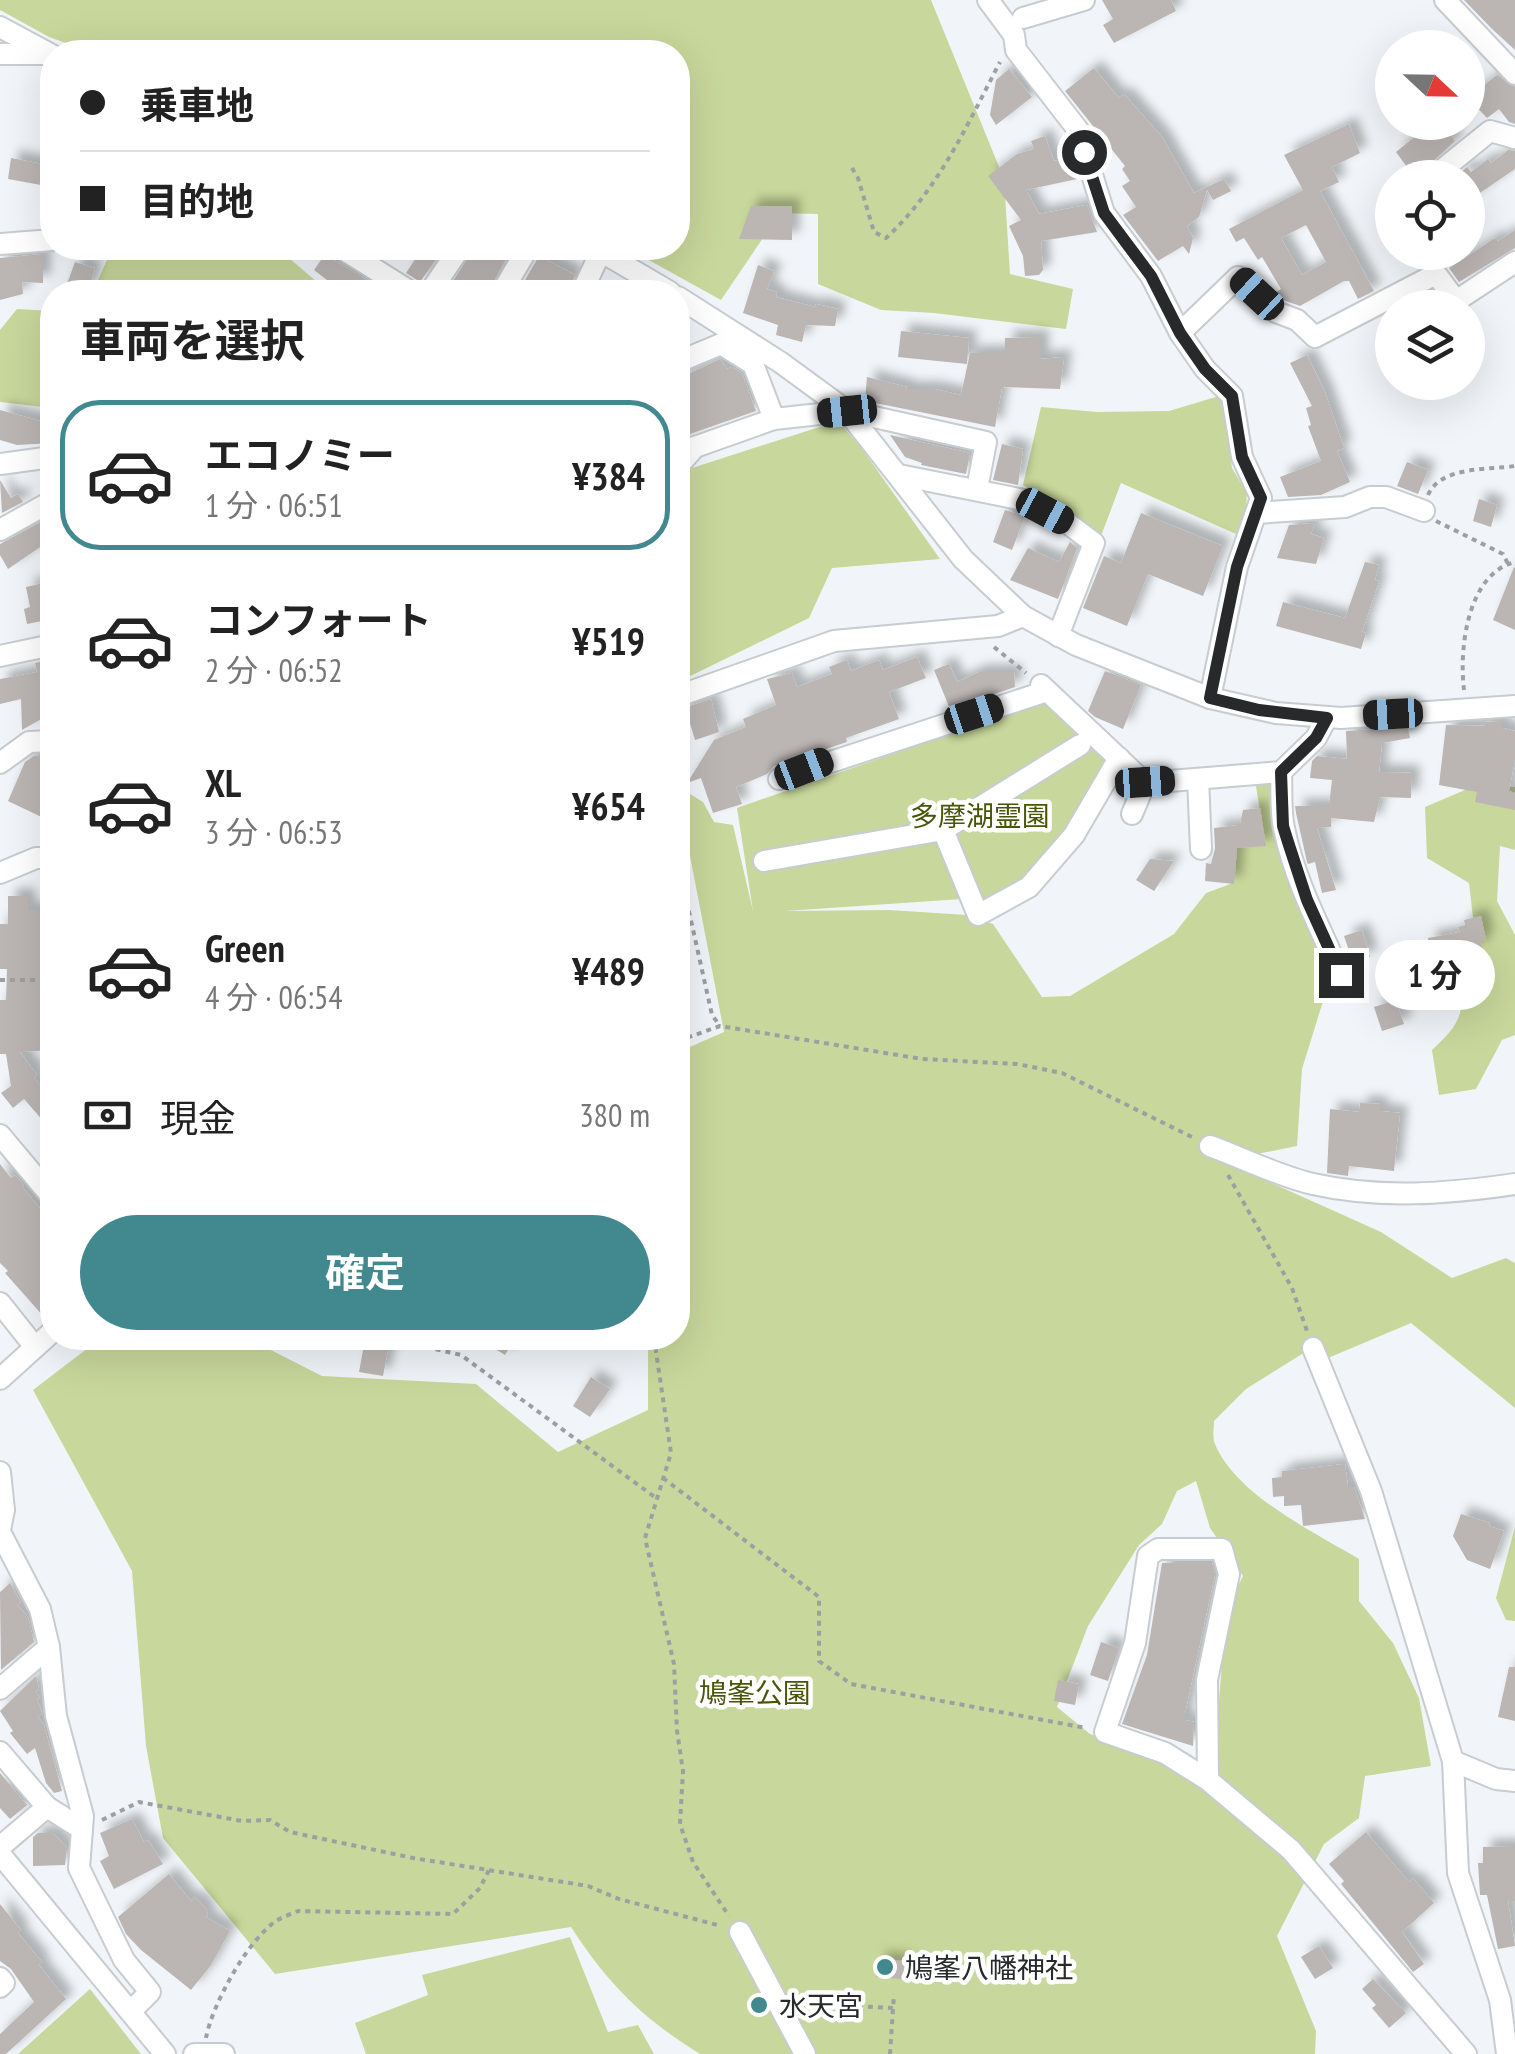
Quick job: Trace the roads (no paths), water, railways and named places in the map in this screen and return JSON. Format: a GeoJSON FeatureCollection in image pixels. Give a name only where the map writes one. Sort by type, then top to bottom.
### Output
{"type":"FeatureCollection","features":[{"type":"Feature","properties":{"kind":"street"},"geometry":{"type":"LineString","coordinates":[[988,0],[1021,18],[1084,0]]}},
{"type":"Feature","properties":{"kind":"street"},"geometry":{"type":"LineString","coordinates":[[1445,0],[1515,74]]}},
{"type":"Feature","properties":{"kind":"street"},"geometry":{"type":"LineString","coordinates":[[1021,18],[1016,50],[1078,130],[1104,213],[1151,276],[1180,333],[1205,369],[1232,396],[1242,457],[1261,498],[1237,567],[1210,698]]}},
{"type":"Feature","properties":{"kind":"street"},"geometry":{"type":"LineString","coordinates":[[0,26],[40,48]]}},
{"type":"Feature","properties":{"kind":"street"},"geometry":{"type":"LineString","coordinates":[[0,54],[40,54]]}},
{"type":"Feature","properties":{"kind":"street"},"geometry":{"type":"LineString","coordinates":[[1454,160],[1490,131],[1515,138]]}},
{"type":"Feature","properties":{"kind":"street"},"geometry":{"type":"LineString","coordinates":[[0,244],[40,241]]}},
{"type":"Feature","properties":{"kind":"street"},"geometry":{"type":"LineString","coordinates":[[361,260],[391,280]]}},
{"type":"Feature","properties":{"kind":"street"},"geometry":{"type":"LineString","coordinates":[[616,260],[650,280]]}},
{"type":"Feature","properties":{"kind":"street"},"geometry":{"type":"LineString","coordinates":[[1180,333],[1238,277],[1276,312],[1297,320],[1316,337],[1436,274],[1456,301],[1515,262]]}},
{"type":"Feature","properties":{"kind":"street"},"geometry":{"type":"LineString","coordinates":[[690,305],[847,411],[962,559],[1023,616],[1058,636],[1210,698],[1259,710],[1327,718],[1515,706]]}},
{"type":"Feature","properties":{"kind":"street"},"geometry":{"type":"LineString","coordinates":[[690,357],[721,344],[754,364],[774,419]]}},
{"type":"Feature","properties":{"kind":"street"},"geometry":{"type":"LineString","coordinates":[[690,453],[695,448],[774,419],[847,411],[986,442],[978,489]]}},
{"type":"Feature","properties":{"kind":"street"},"geometry":{"type":"LineString","coordinates":[[0,464],[40,459]]}},
{"type":"Feature","properties":{"kind":"street"},"geometry":{"type":"LineString","coordinates":[[899,475],[1024,500],[1066,522],[1094,543],[1058,636]]}},
{"type":"Feature","properties":{"kind":"street"},"geometry":{"type":"LineString","coordinates":[[1256,513],[1345,507],[1370,497],[1386,497],[1424,511]]}},
{"type":"Feature","properties":{"kind":"street"},"geometry":{"type":"LineString","coordinates":[[0,530],[40,508]]}},
{"type":"Feature","properties":{"kind":"street"},"geometry":{"type":"LineString","coordinates":[[690,692],[834,641],[998,626],[1023,616]]}},
{"type":"Feature","properties":{"kind":"street"},"geometry":{"type":"LineString","coordinates":[[0,656],[40,648]]}},
{"type":"Feature","properties":{"kind":"street"},"geometry":{"type":"LineString","coordinates":[[779,778],[1044,688],[1145,782],[1281,772],[1316,738],[1327,718]]}},
{"type":"Feature","properties":{"kind":"street"},"geometry":{"type":"LineString","coordinates":[[0,763],[29,742],[40,742]]}},
{"type":"Feature","properties":{"kind":"street"},"geometry":{"type":"LineString","coordinates":[[764,861],[943,830],[1080,746]]}},
{"type":"Feature","properties":{"kind":"street"},"geometry":{"type":"LineString","coordinates":[[943,830],[978,915],[1029,887],[1074,835],[1119,758]]}},
{"type":"Feature","properties":{"kind":"street"},"geometry":{"type":"LineString","coordinates":[[1281,772],[1283,826],[1307,900],[1341,975]]}},
{"type":"Feature","properties":{"kind":"street"},"geometry":{"type":"LineString","coordinates":[[1198,779],[1201,849]]}},
{"type":"Feature","properties":{"kind":"street"},"geometry":{"type":"LineString","coordinates":[[1132,814],[1145,782]]}},
{"type":"Feature","properties":{"kind":"street"},"geometry":{"type":"LineString","coordinates":[[0,873],[40,858]]}},
{"type":"Feature","properties":{"kind":"street"},"geometry":{"type":"LineString","coordinates":[[0,1134],[40,1182]]}},
{"type":"Feature","properties":{"kind":"street"},"geometry":{"type":"LineString","coordinates":[[1210,1146],[1313,1184],[1387,1194],[1440,1195],[1515,1184]]}},
{"type":"Feature","properties":{"kind":"street"},"geometry":{"type":"LineString","coordinates":[[0,1303],[36,1347]]}},
{"type":"Feature","properties":{"kind":"street"},"geometry":{"type":"LineString","coordinates":[[0,1379],[40,1343]]}},
{"type":"Feature","properties":{"kind":"street"},"geometry":{"type":"LineString","coordinates":[[1313,1348],[1370,1491],[1453,1761],[1458,1873],[1500,2000],[1507,2054]]}},
{"type":"Feature","properties":{"kind":"street"},"geometry":{"type":"LineString","coordinates":[[0,1472],[4,1510],[0,1531],[40,1610],[49,1647],[56,1716],[83,1816],[79,1868],[124,1960],[150,1992],[131,2010]]}},
{"type":"Feature","properties":{"kind":"street"},"geometry":{"type":"LineString","coordinates":[[1208,1780],[1207,1680],[1229,1574],[1222,1550],[1158,1549],[1148,1556],[1135,1642],[1105,1732],[1166,1753],[1208,1780],[1291,1850],[1466,2054]]}},
{"type":"Feature","properties":{"kind":"street"},"geometry":{"type":"LineString","coordinates":[[0,1689],[49,1647]]}},
{"type":"Feature","properties":{"kind":"street"},"geometry":{"type":"LineString","coordinates":[[0,1752],[47,1807],[82,1829]]}},
{"type":"Feature","properties":{"kind":"street"},"geometry":{"type":"LineString","coordinates":[[1453,1761],[1496,1779],[1515,1781]]}},
{"type":"Feature","properties":{"kind":"street"},"geometry":{"type":"LineString","coordinates":[[47,1807],[0,1850],[165,2054]]}},
{"type":"Feature","properties":{"kind":"street"},"geometry":{"type":"LineString","coordinates":[[740,1932],[805,2054]]}},
{"type":"Feature","properties":{"kind":"street"},"geometry":{"type":"LineString","coordinates":[[0,1978],[4,1983],[0,1987]]}},
{"type":"Feature","properties":{"kind":"place","name":"鳩峯八幡神社"},"geometry":{"type":"Point","coordinates":[885,1967]}},
{"type":"Feature","properties":{"kind":"place","name":"水天宮"},"geometry":{"type":"Point","coordinates":[759,2005]}},
{"type":"Feature","properties":{"kind":"park label","name":"多摩湖霊園"},"geometry":{"type":"Point","coordinates":[980,815]}},
{"type":"Feature","properties":{"kind":"park label","name":"鳩峯公園"},"geometry":{"type":"Point","coordinates":[755,1692]}}]}
